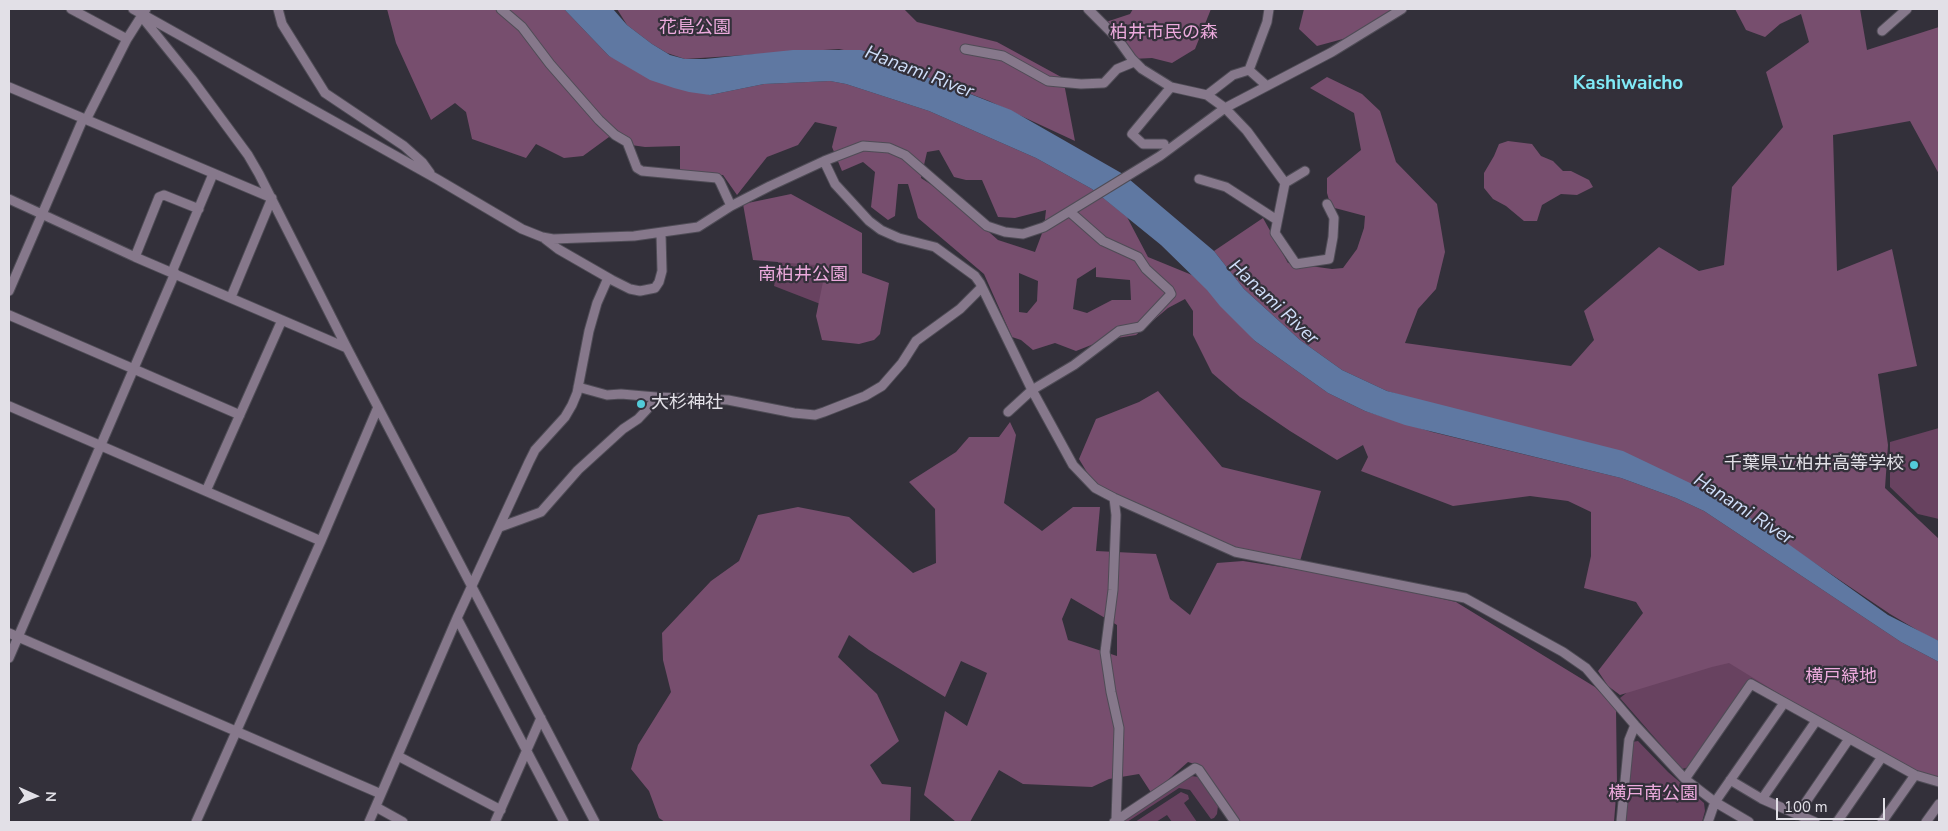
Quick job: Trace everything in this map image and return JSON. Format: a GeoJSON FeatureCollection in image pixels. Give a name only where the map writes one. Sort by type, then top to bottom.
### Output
{"type":"FeatureCollection","features":[{"type":"Feature","properties":{"kind":"street"},"geometry":{"type":"LineString","coordinates":[[71,9],[127,38]]}},
{"type":"Feature","properties":{"kind":"street"},"geometry":{"type":"LineString","coordinates":[[132,9],[143,12],[522,229],[553,239],[661,234],[698,227],[731,206],[824,161],[863,146],[890,148],[906,155],[987,226],[1005,232],[1023,234],[1044,228],[1160,156],[1225,108],[1332,52],[1402,9]]}},
{"type":"Feature","properties":{"kind":"street"},"geometry":{"type":"LineString","coordinates":[[278,9],[282,24],[325,93],[409,150],[422,162],[432,176]]}},
{"type":"Feature","properties":{"kind":"street"},"geometry":{"type":"LineString","coordinates":[[501,9],[522,28],[550,64],[599,120],[615,135],[627,142],[637,168],[642,171],[717,178],[731,206]]}},
{"type":"Feature","properties":{"kind":"street"},"geometry":{"type":"LineString","coordinates":[[1088,9],[1117,38],[1134,62],[1142,69],[1171,87],[1207,95],[1225,108],[1247,131],[1286,183]]}},
{"type":"Feature","properties":{"kind":"street"},"geometry":{"type":"LineString","coordinates":[[1250,70],[1267,22],[1269,9]]}},
{"type":"Feature","properties":{"kind":"street"},"geometry":{"type":"LineString","coordinates":[[1882,31],[1907,9]]}},
{"type":"Feature","properties":{"kind":"street"},"geometry":{"type":"LineString","coordinates":[[9,291],[41,213],[85,120],[127,38],[143,12]]}},
{"type":"Feature","properties":{"kind":"street"},"geometry":{"type":"LineString","coordinates":[[143,12],[151,30],[192,79],[248,155],[272,198],[347,348],[595,822]]}},
{"type":"Feature","properties":{"kind":"street"},"geometry":{"type":"LineString","coordinates":[[965,48],[1003,56],[1048,81],[1081,84],[1104,83],[1117,69],[1134,62]]}},
{"type":"Feature","properties":{"kind":"street"},"geometry":{"type":"LineString","coordinates":[[1250,70],[1267,86]]}},
{"type":"Feature","properties":{"kind":"street"},"geometry":{"type":"LineString","coordinates":[[1207,95],[1233,75],[1250,70]]}},
{"type":"Feature","properties":{"kind":"street"},"geometry":{"type":"LineString","coordinates":[[1164,144],[1143,144],[1132,134],[1171,87]]}},
{"type":"Feature","properties":{"kind":"street"},"geometry":{"type":"LineString","coordinates":[[9,88],[272,198]]}},
{"type":"Feature","properties":{"kind":"street"},"geometry":{"type":"LineString","coordinates":[[824,161],[835,184],[881,230],[899,238],[935,246],[975,276],[1032,390],[1073,466],[1090,483],[1114,498],[1234,552],[1466,598],[1563,652],[1586,668],[1685,779],[1715,802],[1749,822]]}},
{"type":"Feature","properties":{"kind":"street"},"geometry":{"type":"LineString","coordinates":[[1306,171],[1286,183],[1275,233],[1296,264],[1329,258],[1334,218],[1327,204]]}},
{"type":"Feature","properties":{"kind":"street"},"geometry":{"type":"LineString","coordinates":[[9,658],[13,635],[101,446],[214,174]]}},
{"type":"Feature","properties":{"kind":"street"},"geometry":{"type":"LineString","coordinates":[[1199,179],[1226,187],[1277,220]]}},
{"type":"Feature","properties":{"kind":"street"},"geometry":{"type":"LineString","coordinates":[[135,257],[160,197],[164,195],[199,210]]}},
{"type":"Feature","properties":{"kind":"street"},"geometry":{"type":"LineString","coordinates":[[230,298],[272,198]]}},
{"type":"Feature","properties":{"kind":"street"},"geometry":{"type":"LineString","coordinates":[[9,199],[135,257],[347,348]]}},
{"type":"Feature","properties":{"kind":"street"},"geometry":{"type":"LineString","coordinates":[[1008,412],[1032,390],[1074,365],[1119,331],[1140,327],[1171,294],[1146,269],[1138,257],[1104,241],[1073,210]]}},
{"type":"Feature","properties":{"kind":"street"},"geometry":{"type":"LineString","coordinates":[[542,237],[558,249],[608,278],[630,289],[640,291],[655,288],[659,282],[662,272],[661,234]]}},
{"type":"Feature","properties":{"kind":"street"},"geometry":{"type":"LineString","coordinates":[[369,822],[457,618],[535,450],[565,417],[572,405],[578,387],[589,331],[597,304],[608,278]]}},
{"type":"Feature","properties":{"kind":"street"},"geometry":{"type":"LineString","coordinates":[[578,387],[608,395],[622,394],[728,400],[815,415],[865,396],[882,386],[902,363],[916,341],[960,309],[982,287]]}},
{"type":"Feature","properties":{"kind":"street"},"geometry":{"type":"LineString","coordinates":[[9,315],[240,415]]}},
{"type":"Feature","properties":{"kind":"street"},"geometry":{"type":"LineString","coordinates":[[206,491],[282,320]]}},
{"type":"Feature","properties":{"kind":"street"},"geometry":{"type":"LineString","coordinates":[[500,527],[541,512],[578,470],[638,419],[656,397]]}},
{"type":"Feature","properties":{"kind":"street"},"geometry":{"type":"LineString","coordinates":[[9,406],[321,541]]}},
{"type":"Feature","properties":{"kind":"street"},"geometry":{"type":"LineString","coordinates":[[196,822],[321,541],[378,407]]}},
{"type":"Feature","properties":{"kind":"street"},"geometry":{"type":"LineString","coordinates":[[1114,498],[1116,515],[1113,590],[1105,652],[1119,728],[1115,822]]}},
{"type":"Feature","properties":{"kind":"street"},"geometry":{"type":"LineString","coordinates":[[457,618],[564,822]]}},
{"type":"Feature","properties":{"kind":"street"},"geometry":{"type":"LineString","coordinates":[[13,635],[381,794]]}},
{"type":"Feature","properties":{"kind":"street"},"geometry":{"type":"LineString","coordinates":[[1685,779],[1751,684],[1882,758],[1915,775],[1939,782]]}},
{"type":"Feature","properties":{"kind":"street"},"geometry":{"type":"LineString","coordinates":[[1708,822],[1715,802],[1784,703]]}},
{"type":"Feature","properties":{"kind":"street"},"geometry":{"type":"LineString","coordinates":[[496,822],[541,718]]}},
{"type":"Feature","properties":{"kind":"street"},"geometry":{"type":"LineString","coordinates":[[1762,799],[1816,721]]}},
{"type":"Feature","properties":{"kind":"street"},"geometry":{"type":"LineString","coordinates":[[1621,822],[1629,740],[1635,725]]}},
{"type":"Feature","properties":{"kind":"street"},"geometry":{"type":"LineString","coordinates":[[1797,814],[1849,739]]}},
{"type":"Feature","properties":{"kind":"street"},"geometry":{"type":"LineString","coordinates":[[398,756],[501,810]]}},
{"type":"Feature","properties":{"kind":"street"},"geometry":{"type":"LineString","coordinates":[[1837,822],[1882,758]]}},
{"type":"Feature","properties":{"kind":"street"},"geometry":{"type":"LineString","coordinates":[[1115,822],[1195,768],[1203,775],[1235,822]]}},
{"type":"Feature","properties":{"kind":"street"},"geometry":{"type":"LineString","coordinates":[[1882,822],[1915,775]]}},
{"type":"Feature","properties":{"kind":"street"},"geometry":{"type":"LineString","coordinates":[[1730,780],[1762,799],[1815,822]]}},
{"type":"Feature","properties":{"kind":"street"},"geometry":{"type":"LineString","coordinates":[[1926,822],[1939,804]]}},
{"type":"Feature","properties":{"kind":"street"},"geometry":{"type":"LineString","coordinates":[[376,807],[403,822]]}},
{"type":"Feature","properties":{"kind":"green space"},"geometry":{"type":"Polygon","coordinates":[[[387,9],[564,9],[609,56],[710,95],[764,84],[830,81],[846,84],[929,111],[1036,158],[1092,189],[1127,217],[1148,257],[1192,275],[1223,303],[1255,341],[1328,393],[1365,411],[1432,432],[1621,478],[1676,498],[1704,511],[1901,642],[1939,662],[1939,778],[1915,771],[1848,736],[1729,663],[1620,695],[1608,686],[1598,671],[1643,613],[1636,602],[1584,588],[1591,556],[1591,512],[1568,501],[1530,496],[1453,506],[1361,471],[1368,457],[1363,445],[1337,460],[1240,397],[1212,373],[1193,335],[1193,311],[1185,299],[1168,308],[1136,335],[1104,340],[1076,351],[1055,343],[1033,350],[1021,340],[1012,337],[984,274],[918,218],[908,184],[898,184],[895,216],[888,220],[871,207],[875,172],[863,162],[842,171],[832,147],[837,127],[815,122],[798,145],[767,157],[737,195],[723,175],[680,174],[680,146],[645,147],[624,144],[609,137],[583,156],[564,158],[536,144],[526,158],[472,139],[466,112],[455,103],[431,120],[396,43],[387,9]],[[939,150],[927,152],[921,178],[947,195],[998,240],[1035,252],[1044,228],[1046,210],[1015,218],[998,217],[982,180],[966,180],[954,177],[939,150]],[[1096,267],[1077,279],[1073,309],[1087,313],[1112,300],[1131,300],[1130,280],[1096,277],[1096,267]],[[1019,273],[1019,312],[1027,313],[1037,301],[1038,281],[1019,273]]]}},
{"type":"Feature","properties":{"kind":"green space","name":"花島公園"},"geometry":{"type":"Polygon","coordinates":[[[617,9],[904,9],[917,22],[997,42],[1063,78],[1075,141],[989,101],[919,74],[891,60],[839,49],[685,59],[667,53],[652,44],[627,25],[617,9]]]}},
{"type":"Feature","properties":{"kind":"green space","name":"柏井市民の森"},"geometry":{"type":"Polygon","coordinates":[[[1133,9],[1211,9],[1195,49],[1172,63],[1152,58],[1132,59],[1106,22],[1130,14],[1133,9]]]}},
{"type":"Feature","properties":{"kind":"green space"},"geometry":{"type":"Polygon","coordinates":[[[1304,9],[1396,9],[1376,30],[1317,46],[1299,29],[1304,9]]]}},
{"type":"Feature","properties":{"kind":"green space"},"geometry":{"type":"Polygon","coordinates":[[[1735,9],[1860,9],[1867,50],[1939,27],[1939,174],[1910,121],[1833,135],[1837,271],[1892,249],[1917,366],[1878,374],[1888,445],[1885,488],[1939,539],[1939,641],[1890,614],[1711,493],[1387,391],[1342,370],[1300,340],[1244,289],[1214,251],[1263,218],[1288,263],[1332,269],[1343,268],[1357,249],[1364,228],[1365,216],[1331,207],[1327,193],[1327,178],[1361,150],[1354,113],[1310,88],[1327,77],[1362,94],[1380,111],[1396,162],[1437,204],[1445,252],[1436,289],[1418,309],[1405,343],[1571,366],[1594,340],[1584,311],[1659,247],[1699,271],[1724,265],[1732,187],[1783,127],[1766,72],[1809,42],[1801,14],[1780,24],[1765,37],[1746,30],[1735,9]]]}},
{"type":"Feature","properties":{"kind":"green space"},"geometry":{"type":"Polygon","coordinates":[[[1508,141],[1532,144],[1541,156],[1553,161],[1563,171],[1571,171],[1589,180],[1593,187],[1577,195],[1561,194],[1542,205],[1537,221],[1524,221],[1506,206],[1493,199],[1484,188],[1484,173],[1499,144],[1508,141]]]}},
{"type":"Feature","properties":{"kind":"green space"},"geometry":{"type":"Polygon","coordinates":[[[791,194],[862,233],[862,273],[889,283],[880,334],[874,340],[859,344],[822,340],[816,316],[823,282],[815,265],[753,260],[743,204],[791,194]]]}},
{"type":"Feature","properties":{"kind":"green space","name":"南柏井公園"},"geometry":{"type":"Polygon","coordinates":[[[781,247],[833,267],[823,305],[774,286],[781,247]]]}},
{"type":"Feature","properties":{"kind":"green space"},"geometry":{"type":"Polygon","coordinates":[[[1158,391],[1222,467],[1321,491],[1300,561],[1228,547],[1094,484],[1079,459],[1096,419],[1139,402],[1158,391]]]}},
{"type":"Feature","properties":{"kind":"green space"},"geometry":{"type":"Polygon","coordinates":[[[1010,422],[1016,435],[1004,503],[1042,531],[1073,507],[1100,507],[1096,551],[1156,554],[1170,599],[1190,615],[1217,563],[1243,561],[1352,578],[1456,602],[1595,687],[1616,709],[1617,784],[1614,822],[1237,822],[1201,766],[1188,762],[1152,794],[1139,774],[1109,779],[1092,787],[1023,784],[999,770],[970,822],[956,822],[924,795],[945,711],[967,726],[987,673],[961,661],[945,697],[869,650],[849,635],[838,657],[877,694],[899,741],[870,765],[882,784],[911,787],[910,822],[665,822],[659,818],[649,791],[631,769],[638,745],[671,692],[663,660],[662,633],[711,581],[739,561],[758,515],[798,507],[849,517],[913,573],[936,563],[935,509],[909,482],[956,452],[969,437],[999,437],[1010,422]],[[1071,598],[1062,619],[1068,640],[1117,656],[1117,625],[1071,598]]]}},
{"type":"Feature","properties":{"kind":"green space"},"geometry":{"type":"Polygon","coordinates":[[[1939,428],[1939,519],[1918,514],[1890,487],[1890,442],[1939,428]]]}},
{"type":"Feature","properties":{"kind":"green space","name":"横戸緑地"},"geometry":{"type":"Polygon","coordinates":[[[1849,631],[1915,770],[1751,678],[1689,767],[1682,769],[1620,698],[1635,686],[1849,631]]]}},
{"type":"Feature","properties":{"kind":"green space","name":"横戸南公園"},"geometry":{"type":"Polygon","coordinates":[[[1638,741],[1668,772],[1704,803],[1705,811],[1702,822],[1623,822],[1632,742],[1638,741]]]}},
{"type":"Feature","properties":{"kind":"green space"},"geometry":{"type":"Polygon","coordinates":[[[1191,776],[1199,777],[1218,806],[1217,814],[1214,818],[1211,819],[1190,790],[1179,788],[1127,822],[1122,822],[1191,776]]]}},
{"type":"Feature","properties":{"kind":"green space"},"geometry":{"type":"Polygon","coordinates":[[[1181,792],[1188,795],[1189,799],[1184,803],[1197,822],[1172,822],[1167,815],[1156,822],[1135,822],[1181,792]]]}},
{"type":"Feature","properties":{"kind":"water"},"geometry":{"type":"Polygon","coordinates":[[[564,9],[613,9],[627,25],[652,44],[670,55],[685,59],[705,59],[793,50],[861,50],[891,60],[919,74],[1011,110],[1123,174],[1214,251],[1244,289],[1300,340],[1342,370],[1387,391],[1623,451],[1711,493],[1763,526],[1888,615],[1939,641],[1939,662],[1901,642],[1704,511],[1676,498],[1621,478],[1405,425],[1365,411],[1328,393],[1255,341],[1161,245],[1092,189],[1036,158],[929,111],[846,84],[830,81],[764,84],[710,95],[674,88],[650,80],[609,56],[564,9]]]}},
{"type":"Feature","properties":{"kind":"place","name":"大杉神社"},"geometry":{"type":"Point","coordinates":[641,404]}},
{"type":"Feature","properties":{"kind":"place","name":"千葉県立柏井高等学校"},"geometry":{"type":"Point","coordinates":[1914,465]}},
{"type":"Feature","properties":{"kind":"district","name":"Kashiwaicho"},"geometry":{"type":"Point","coordinates":[1628,84]}},
{"type":"Feature","properties":{"kind":"water label","name":"Hanami River"},"geometry":{"type":"Point","coordinates":[919,73]}},
{"type":"Feature","properties":{"kind":"water label","name":"Hanami River"},"geometry":{"type":"Point","coordinates":[1273,303]}},
{"type":"Feature","properties":{"kind":"water label","name":"Hanami River"},"geometry":{"type":"Point","coordinates":[1743,510]}}]}
